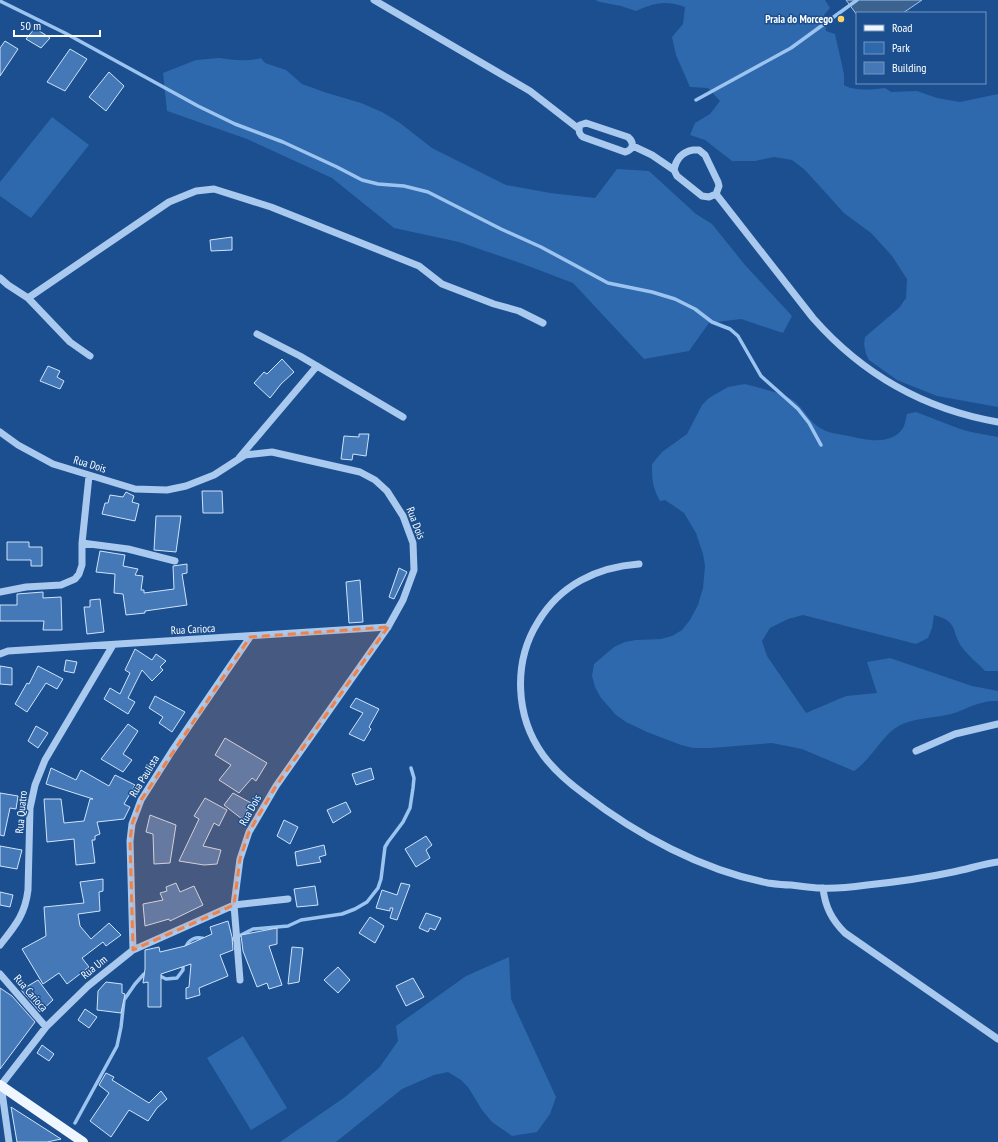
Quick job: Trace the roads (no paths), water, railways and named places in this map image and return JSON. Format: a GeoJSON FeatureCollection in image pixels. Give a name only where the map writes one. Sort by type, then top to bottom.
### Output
{"type":"FeatureCollection","features":[{"type":"Feature","properties":{"kind":"main road"},"geometry":{"type":"LineString","coordinates":[[0,1085],[83,1142]]}},
{"type":"Feature","properties":{"kind":"street"},"geometry":{"type":"LineString","coordinates":[[374,0],[530,91],[579,129],[579,132],[583,137],[625,152],[633,146]]}},
{"type":"Feature","properties":{"kind":"street"},"geometry":{"type":"LineString","coordinates":[[579,129],[580,126],[586,123],[628,137],[633,142],[633,146]]}},
{"type":"Feature","properties":{"kind":"street"},"geometry":{"type":"LineString","coordinates":[[633,146],[652,155],[674,170],[677,176],[702,196],[709,197],[716,194],[719,186],[718,182],[705,155],[699,150],[683,153],[676,161],[674,170]]}},
{"type":"Feature","properties":{"kind":"street"},"geometry":{"type":"LineString","coordinates":[[28,298],[169,202],[196,191],[214,189],[271,207],[419,266],[442,284],[494,304],[519,311],[544,323]]}},
{"type":"Feature","properties":{"kind":"street"},"geometry":{"type":"LineString","coordinates":[[716,194],[813,318],[831,338],[855,360],[888,383],[923,401],[961,414],[998,422]]}},
{"type":"Feature","properties":{"kind":"street"},"geometry":{"type":"LineString","coordinates":[[0,278],[28,298],[70,342],[90,356]]}},
{"type":"Feature","properties":{"kind":"street"},"geometry":{"type":"LineString","coordinates":[[257,334],[317,366],[403,417]]}},
{"type":"Feature","properties":{"kind":"street"},"geometry":{"type":"LineString","coordinates":[[236,461],[317,366]]}},
{"type":"Feature","properties":{"kind":"street","name":"Rua Dois"},"geometry":{"type":"LineString","coordinates":[[0,432],[18,445],[53,464],[135,489],[167,490],[186,486],[214,475],[245,455],[272,452],[360,472],[375,480],[387,491],[403,516],[413,543],[414,556],[414,570],[403,600],[388,627],[276,786],[249,832],[240,859],[234,905],[240,980]]}},
{"type":"Feature","properties":{"kind":"street"},"geometry":{"type":"LineString","coordinates":[[0,592],[26,587],[61,585],[75,579],[79,574],[82,565],[82,543],[89,476]]}},
{"type":"Feature","properties":{"kind":"street"},"geometry":{"type":"LineString","coordinates":[[82,543],[128,549],[174,561]]}},
{"type":"Feature","properties":{"kind":"street"},"geometry":{"type":"LineString","coordinates":[[639,564],[611,567],[584,578],[572,585],[551,604],[534,627],[524,654],[520,682],[522,708],[526,720],[536,744],[551,764],[579,790],[619,819],[662,844],[714,867],[769,883],[823,888],[856,886],[953,872],[998,862]]}},
{"type":"Feature","properties":{"kind":"street","name":"Rua Carioca"},"geometry":{"type":"LineString","coordinates":[[0,654],[8,651],[250,637],[388,627]]}},
{"type":"Feature","properties":{"kind":"street","name":"Rua Paulista"},"geometry":{"type":"LineString","coordinates":[[133,950],[130,841],[132,824],[141,800],[172,751],[250,637]]}},
{"type":"Feature","properties":{"kind":"street","name":"Rua Quatro"},"geometry":{"type":"LineString","coordinates":[[0,945],[17,924],[27,901],[30,808],[35,785],[45,760],[113,645]]}},
{"type":"Feature","properties":{"kind":"street"},"geometry":{"type":"LineString","coordinates":[[916,751],[955,734],[998,724]]}},
{"type":"Feature","properties":{"kind":"street"},"geometry":{"type":"LineString","coordinates":[[823,888],[827,908],[831,917],[845,933],[998,1039]]}},
{"type":"Feature","properties":{"kind":"street","name":"Rua Um"},"geometry":{"type":"LineString","coordinates":[[0,1085],[46,1027],[88,986],[133,950],[234,905],[288,898]]}},
{"type":"Feature","properties":{"kind":"street","name":"Rua Carioca"},"geometry":{"type":"LineString","coordinates":[[0,974],[46,1027]]}},
{"type":"Feature","properties":{"kind":"street"},"geometry":{"type":"LineString","coordinates":[[0,1085],[9,1142]]}},
{"type":"Feature","properties":{"kind":"waterway"},"geometry":{"type":"LineString","coordinates":[[696,100],[791,48],[857,0]]}},
{"type":"Feature","properties":{"kind":"waterway"},"geometry":{"type":"LineString","coordinates":[[0,1],[65,33],[198,106],[235,124],[283,142],[362,180],[378,184],[404,186],[428,192],[501,229],[541,247],[608,283],[652,292],[675,299],[695,309],[712,322],[730,329],[738,336],[761,376],[798,409],[809,423],[821,445]]}},
{"type":"Feature","properties":{"kind":"waterway"},"geometry":{"type":"LineString","coordinates":[[229,941],[253,929],[288,926],[301,920],[342,914],[367,902],[378,888],[381,879],[385,847],[403,822],[410,808],[414,778],[411,768]]}},
{"type":"Feature","properties":{"kind":"waterway"},"geometry":{"type":"LineString","coordinates":[[185,950],[188,943],[193,939],[200,938],[207,940]]}},
{"type":"Feature","properties":{"kind":"waterway"},"geometry":{"type":"LineString","coordinates":[[158,975],[166,979],[177,978],[183,970],[183,962]]}},
{"type":"Feature","properties":{"kind":"waterway"},"geometry":{"type":"LineString","coordinates":[[75,1123],[117,1046],[124,1000],[135,984],[144,974],[148,972]]}},
{"type":"Feature","properties":{"kind":"place","name":"Praia do Morcego"},"geometry":{"type":"Point","coordinates":[841,19]}}]}
